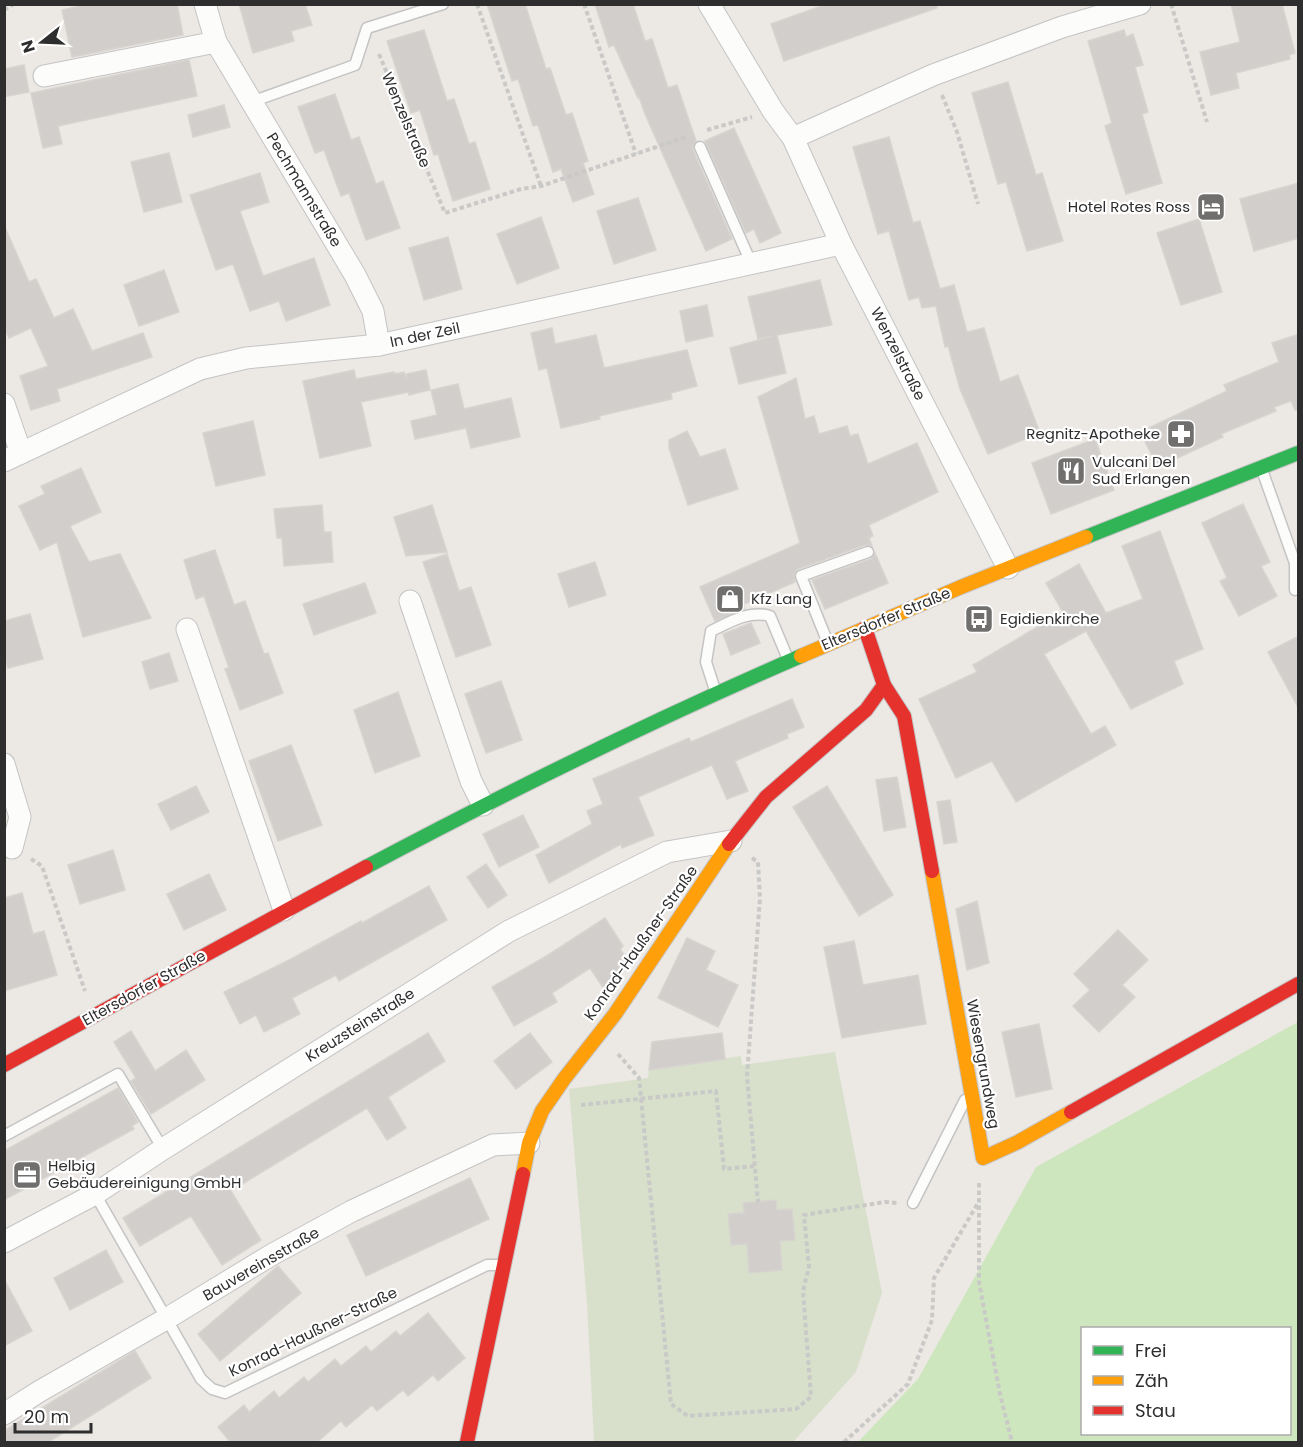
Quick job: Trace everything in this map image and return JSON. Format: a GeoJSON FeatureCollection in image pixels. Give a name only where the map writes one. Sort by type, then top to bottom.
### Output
{"type":"FeatureCollection","features":[{"type":"Feature","properties":{"kind":"street","name":"Pechmannstraße"},"geometry":{"type":"LineString","coordinates":[[205,4],[216,42],[355,275],[373,311],[378,345]]}},
{"type":"Feature","properties":{"kind":"street"},"geometry":{"type":"LineString","coordinates":[[793,138],[933,75],[1062,27],[1140,4]]}},
{"type":"Feature","properties":{"kind":"street","name":"Wenzelstraße"},"geometry":{"type":"LineString","coordinates":[[715,6],[773,111],[793,138],[841,244],[1008,568]]}},
{"type":"Feature","properties":{"kind":"street"},"geometry":{"type":"LineString","coordinates":[[44,76],[216,42]]}},
{"type":"Feature","properties":{"kind":"street","name":"In der Zeil"},"geometry":{"type":"LineString","coordinates":[[4,404],[13,457],[200,369],[246,358],[378,345],[841,244]]}},
{"type":"Feature","properties":{"kind":"street","name":"Eltersdorfer Straße"},"geometry":{"type":"LineString","coordinates":[[4,1065],[284,910],[483,805],[716,693],[1008,568],[1299,453]]}},
{"type":"Feature","properties":{"kind":"street"},"geometry":{"type":"LineString","coordinates":[[410,601],[471,781],[483,805]]}},
{"type":"Feature","properties":{"kind":"street","name":"Wiesengrundweg"},"geometry":{"type":"LineString","coordinates":[[865,628],[884,685],[904,716],[983,1158],[1018,1142],[1299,984]]}},
{"type":"Feature","properties":{"kind":"street"},"geometry":{"type":"LineString","coordinates":[[187,629],[284,910]]}},
{"type":"Feature","properties":{"kind":"street","name":"Konrad-Haußner-Straße"},"geometry":{"type":"LineString","coordinates":[[467,1443],[529,1143],[542,1111],[615,1014],[730,841],[766,797],[866,710],[884,685]]}},
{"type":"Feature","properties":{"kind":"street"},"geometry":{"type":"LineString","coordinates":[[4,764],[20,817],[12,848]]}},
{"type":"Feature","properties":{"kind":"street","name":"Kreuzsteinstraße"},"geometry":{"type":"LineString","coordinates":[[4,1242],[95,1194],[508,931],[667,852],[730,841]]}},
{"type":"Feature","properties":{"kind":"street","name":"Bauvereinsstraße"},"geometry":{"type":"LineString","coordinates":[[4,1414],[273,1254],[352,1211],[493,1145],[529,1143]]}},
{"type":"Feature","properties":{"kind":"lane"},"geometry":{"type":"LineString","coordinates":[[251,102],[355,65],[367,28],[443,4]]}},
{"type":"Feature","properties":{"kind":"lane"},"geometry":{"type":"LineString","coordinates":[[700,147],[752,265]]}},
{"type":"Feature","properties":{"kind":"lane"},"geometry":{"type":"LineString","coordinates":[[1262,469],[1295,563],[1295,590]]}},
{"type":"Feature","properties":{"kind":"lane"},"geometry":{"type":"LineString","coordinates":[[828,644],[801,576],[868,552]]}},
{"type":"Feature","properties":{"kind":"lane"},"geometry":{"type":"LineString","coordinates":[[716,693],[705,662],[711,631],[738,618],[758,613],[770,616],[788,661]]}},
{"type":"Feature","properties":{"kind":"lane"},"geometry":{"type":"LineString","coordinates":[[4,1136],[117,1074],[163,1149]]}},
{"type":"Feature","properties":{"kind":"lane"},"geometry":{"type":"LineString","coordinates":[[913,1203],[970,1089]]}},
{"type":"Feature","properties":{"kind":"lane"},"geometry":{"type":"LineString","coordinates":[[95,1194],[166,1319]]}},
{"type":"Feature","properties":{"kind":"lane","name":"Konrad-Haußner-Straße"},"geometry":{"type":"LineString","coordinates":[[166,1319],[201,1379],[212,1389],[225,1393],[487,1265],[504,1265]]}},
{"type":"Feature","properties":{"kind":"path"},"geometry":{"type":"LineString","coordinates":[[4,10],[14,4]]}},
{"type":"Feature","properties":{"kind":"path"},"geometry":{"type":"LineString","coordinates":[[477,4],[542,186],[695,134]]}},
{"type":"Feature","properties":{"kind":"path"},"geometry":{"type":"LineString","coordinates":[[584,4],[636,154]]}},
{"type":"Feature","properties":{"kind":"path"},"geometry":{"type":"LineString","coordinates":[[1171,4],[1207,122]]}},
{"type":"Feature","properties":{"kind":"path","name":"Wenzelstraße"},"geometry":{"type":"LineString","coordinates":[[367,28],[445,213],[521,189],[542,186]]}},
{"type":"Feature","properties":{"kind":"path"},"geometry":{"type":"LineString","coordinates":[[933,75],[957,132],[978,204]]}},
{"type":"Feature","properties":{"kind":"path"},"geometry":{"type":"LineString","coordinates":[[706,130],[773,111]]}},
{"type":"Feature","properties":{"kind":"path"},"geometry":{"type":"LineString","coordinates":[[730,841],[758,862],[760,889],[747,1076],[758,1202]]}},
{"type":"Feature","properties":{"kind":"path"},"geometry":{"type":"LineString","coordinates":[[12,848],[42,866],[93,1016]]}},
{"type":"Feature","properties":{"kind":"path"},"geometry":{"type":"LineString","coordinates":[[599,1033],[639,1078],[671,1404],[688,1416],[796,1409],[811,1397],[803,1291],[809,1267],[804,1215],[885,1202],[913,1203]]}},
{"type":"Feature","properties":{"kind":"path"},"geometry":{"type":"LineString","coordinates":[[581,1105],[716,1091],[724,1169],[754,1166]]}},
{"type":"Feature","properties":{"kind":"path"},"geometry":{"type":"LineString","coordinates":[[983,1158],[978,1202],[979,1282],[1000,1394],[1012,1443]]}},
{"type":"Feature","properties":{"kind":"path"},"geometry":{"type":"LineString","coordinates":[[844,1443],[908,1384],[932,1320],[934,1278],[978,1202]]}},
{"type":"Feature","properties":{"kind":"green space"},"geometry":{"type":"Polygon","coordinates":[[[1298,1022],[1298,1442],[858,1442],[918,1379],[1036,1167],[1298,1022]]]}},
{"type":"Feature","properties":{"kind":"green space"},"geometry":{"type":"Polygon","coordinates":[[[835,1052],[882,1293],[856,1372],[793,1442],[594,1442],[587,1303],[569,1089],[648,1078],[649,1070],[741,1056],[742,1065],[835,1052]]]}},
{"type":"Feature","properties":{"kind":"building"},"geometry":{"type":"Polygon","coordinates":[[[90,4],[177,4],[183,35],[72,57],[62,10],[90,4]]]}},
{"type":"Feature","properties":{"kind":"building"},"geometry":{"type":"Polygon","coordinates":[[[239,4],[305,4],[312,25],[291,31],[294,41],[253,53],[239,4]]]}},
{"type":"Feature","properties":{"kind":"building"},"geometry":{"type":"Polygon","coordinates":[[[487,4],[525,4],[546,69],[550,68],[566,115],[572,113],[588,161],[583,163],[594,194],[573,202],[561,169],[553,172],[538,125],[533,126],[518,79],[512,81],[487,4]]]}},
{"type":"Feature","properties":{"kind":"building"},"geometry":{"type":"Polygon","coordinates":[[[595,4],[633,4],[645,41],[652,39],[668,88],[677,85],[696,141],[693,150],[732,239],[706,251],[639,97],[614,45],[609,47],[595,4]]]}},
{"type":"Feature","properties":{"kind":"building"},"geometry":{"type":"Polygon","coordinates":[[[827,4],[937,4],[937,8],[784,61],[771,24],[827,4]]]}},
{"type":"Feature","properties":{"kind":"building"},"geometry":{"type":"Polygon","coordinates":[[[1231,4],[1282,4],[1295,53],[1289,55],[1290,59],[1236,73],[1239,88],[1211,95],[1200,52],[1240,42],[1231,4]]]}},
{"type":"Feature","properties":{"kind":"building"},"geometry":{"type":"Polygon","coordinates":[[[424,30],[447,101],[454,99],[469,144],[475,142],[490,189],[453,201],[438,154],[434,155],[420,110],[411,113],[387,41],[424,30]]]}},
{"type":"Feature","properties":{"kind":"building"},"geometry":{"type":"Polygon","coordinates":[[[1124,30],[1126,37],[1133,34],[1143,65],[1135,67],[1148,112],[1142,114],[1162,183],[1126,194],[1105,126],[1112,123],[1088,41],[1124,30]]]}},
{"type":"Feature","properties":{"kind":"building"},"geometry":{"type":"Polygon","coordinates":[[[189,60],[197,96],[58,126],[62,144],[43,148],[31,93],[189,60]]]}},
{"type":"Feature","properties":{"kind":"building"},"geometry":{"type":"Polygon","coordinates":[[[24,65],[29,92],[7,96],[4,69],[24,65]]]}},
{"type":"Feature","properties":{"kind":"building"},"geometry":{"type":"Polygon","coordinates":[[[1008,82],[1036,175],[1042,173],[1063,241],[1027,251],[1006,182],[998,184],[972,93],[1008,82]]]}},
{"type":"Feature","properties":{"kind":"building"},"geometry":{"type":"Polygon","coordinates":[[[335,94],[351,140],[359,137],[376,184],[383,181],[400,228],[366,240],[349,193],[341,196],[324,150],[315,153],[298,107],[335,94]]]}},
{"type":"Feature","properties":{"kind":"building"},"geometry":{"type":"Polygon","coordinates":[[[224,105],[230,127],[193,137],[188,115],[224,105]]]}},
{"type":"Feature","properties":{"kind":"building"},"geometry":{"type":"Polygon","coordinates":[[[734,128],[781,233],[760,243],[754,229],[746,233],[705,141],[734,128]]]}},
{"type":"Feature","properties":{"kind":"building"},"geometry":{"type":"Polygon","coordinates":[[[889,137],[913,223],[920,221],[940,289],[954,285],[967,332],[984,328],[1000,382],[1018,375],[1040,433],[988,454],[960,389],[948,346],[945,347],[936,306],[922,308],[919,297],[909,300],[889,231],[878,234],[853,147],[889,137]]]}},
{"type":"Feature","properties":{"kind":"building"},"geometry":{"type":"Polygon","coordinates":[[[169,153],[182,202],[144,212],[131,162],[169,153]]]}},
{"type":"Feature","properties":{"kind":"building"},"geometry":{"type":"Polygon","coordinates":[[[260,173],[269,202],[240,211],[263,276],[314,258],[330,305],[286,321],[279,301],[250,311],[233,264],[216,270],[190,195],[260,173]]]}},
{"type":"Feature","properties":{"kind":"building"},"geometry":{"type":"Polygon","coordinates":[[[1299,183],[1299,238],[1254,251],[1240,199],[1299,183]]]}},
{"type":"Feature","properties":{"kind":"building"},"geometry":{"type":"Polygon","coordinates":[[[638,198],[656,250],[614,264],[597,211],[638,198]]]}},
{"type":"Feature","properties":{"kind":"building"},"geometry":{"type":"Polygon","coordinates":[[[541,217],[559,268],[517,284],[497,234],[541,217]]]}},
{"type":"Feature","properties":{"kind":"building"},"geometry":{"type":"Polygon","coordinates":[[[1199,219],[1222,292],[1181,305],[1157,233],[1199,219]]]}},
{"type":"Feature","properties":{"kind":"building"},"geometry":{"type":"Polygon","coordinates":[[[4,225],[29,282],[36,279],[54,318],[73,309],[92,351],[143,333],[152,357],[57,389],[60,401],[31,410],[20,376],[48,366],[31,328],[9,338],[4,327],[4,225]]]}},
{"type":"Feature","properties":{"kind":"building"},"geometry":{"type":"Polygon","coordinates":[[[448,237],[462,289],[424,300],[409,248],[448,237]]]}},
{"type":"Feature","properties":{"kind":"building"},"geometry":{"type":"Polygon","coordinates":[[[164,270],[179,312],[139,326],[124,285],[164,270]]]}},
{"type":"Feature","properties":{"kind":"building"},"geometry":{"type":"Polygon","coordinates":[[[820,280],[832,325],[777,335],[786,373],[739,384],[730,348],[773,336],[758,339],[748,297],[820,280]]]}},
{"type":"Feature","properties":{"kind":"building"},"geometry":{"type":"Polygon","coordinates":[[[707,305],[713,336],[686,342],[680,311],[707,305]]]}},
{"type":"Feature","properties":{"kind":"building"},"geometry":{"type":"Polygon","coordinates":[[[552,328],[555,344],[596,335],[604,368],[687,350],[697,386],[671,393],[672,399],[599,416],[600,419],[561,428],[547,368],[539,370],[531,333],[552,328]]]}},
{"type":"Feature","properties":{"kind":"building"},"geometry":{"type":"Polygon","coordinates":[[[1299,334],[1299,410],[1295,410],[1291,401],[1274,407],[1276,411],[1221,434],[1223,437],[1158,467],[1140,432],[1227,391],[1224,385],[1279,362],[1272,343],[1299,334]]]}},
{"type":"Feature","properties":{"kind":"building"},"geometry":{"type":"Polygon","coordinates":[[[354,370],[356,379],[404,372],[407,380],[406,374],[426,370],[430,390],[361,402],[371,446],[320,458],[303,381],[354,370]]]}},
{"type":"Feature","properties":{"kind":"building"},"geometry":{"type":"Polygon","coordinates":[[[796,378],[805,419],[814,416],[819,434],[847,426],[850,436],[858,434],[868,464],[917,443],[938,492],[869,525],[873,536],[869,538],[872,546],[865,545],[798,569],[794,574],[795,582],[744,604],[744,609],[715,621],[700,587],[800,543],[758,397],[796,378]]]}},
{"type":"Feature","properties":{"kind":"building"},"geometry":{"type":"Polygon","coordinates":[[[458,384],[464,409],[511,398],[520,437],[471,448],[466,428],[415,439],[411,421],[437,415],[431,390],[458,384]]]}},
{"type":"Feature","properties":{"kind":"building"},"geometry":{"type":"Polygon","coordinates":[[[253,421],[265,475],[216,486],[203,433],[253,421]]]}},
{"type":"Feature","properties":{"kind":"building"},"geometry":{"type":"Polygon","coordinates":[[[687,431],[700,457],[725,449],[738,489],[688,505],[669,448],[669,440],[687,431]]]}},
{"type":"Feature","properties":{"kind":"building","name":"Vulcani Del Sud Erlangen"},"geometry":{"type":"Polygon","coordinates":[[[1095,439],[1114,490],[1051,514],[1032,463],[1095,439]]]}},
{"type":"Feature","properties":{"kind":"building"},"geometry":{"type":"Polygon","coordinates":[[[81,468],[101,512],[70,526],[89,562],[120,554],[151,618],[83,637],[57,542],[40,550],[19,506],[45,494],[41,486],[81,468]]]}},
{"type":"Feature","properties":{"kind":"building"},"geometry":{"type":"Polygon","coordinates":[[[1243,504],[1270,562],[1261,566],[1277,596],[1239,616],[1220,581],[1227,578],[1202,523],[1243,504]]]}},
{"type":"Feature","properties":{"kind":"building"},"geometry":{"type":"Polygon","coordinates":[[[322,505],[324,532],[331,532],[333,562],[284,566],[282,538],[277,538],[274,509],[322,505]]]}},
{"type":"Feature","properties":{"kind":"building"},"geometry":{"type":"Polygon","coordinates":[[[432,505],[447,552],[406,556],[394,517],[432,505]]]}},
{"type":"Feature","properties":{"kind":"building"},"geometry":{"type":"Polygon","coordinates":[[[1160,531],[1203,649],[1174,661],[1183,684],[1131,709],[1086,631],[1044,654],[1091,734],[1105,726],[1116,745],[1016,802],[992,761],[956,778],[919,699],[977,672],[973,665],[1063,612],[1046,583],[1079,564],[1106,613],[1143,599],[1122,546],[1160,531]]]}},
{"type":"Feature","properties":{"kind":"building"},"geometry":{"type":"Polygon","coordinates":[[[215,550],[234,605],[245,601],[264,654],[268,653],[283,693],[240,710],[225,669],[229,668],[204,596],[196,599],[184,560],[215,550]]]}},
{"type":"Feature","properties":{"kind":"building"},"geometry":{"type":"Polygon","coordinates":[[[875,553],[888,583],[825,609],[812,580],[871,559],[875,553]]]}},
{"type":"Feature","properties":{"kind":"building"},"geometry":{"type":"Polygon","coordinates":[[[447,554],[459,591],[471,587],[491,645],[456,657],[423,562],[447,554]]]}},
{"type":"Feature","properties":{"kind":"building"},"geometry":{"type":"Polygon","coordinates":[[[595,562],[606,595],[569,607],[558,574],[595,562]]]}},
{"type":"Feature","properties":{"kind":"building"},"geometry":{"type":"Polygon","coordinates":[[[365,583],[376,613],[314,635],[303,604],[365,583]]]}},
{"type":"Feature","properties":{"kind":"building"},"geometry":{"type":"Polygon","coordinates":[[[30,614],[43,659],[8,668],[4,655],[4,621],[30,614]]]}},
{"type":"Feature","properties":{"kind":"building"},"geometry":{"type":"Polygon","coordinates":[[[751,623],[760,643],[731,655],[723,634],[751,623]]]}},
{"type":"Feature","properties":{"kind":"building"},"geometry":{"type":"Polygon","coordinates":[[[1299,636],[1299,709],[1268,652],[1299,636]]]}},
{"type":"Feature","properties":{"kind":"building"},"geometry":{"type":"Polygon","coordinates":[[[169,653],[178,681],[150,689],[142,662],[169,653]]]}},
{"type":"Feature","properties":{"kind":"building"},"geometry":{"type":"Polygon","coordinates":[[[501,681],[522,740],[486,753],[465,694],[501,681]]]}},
{"type":"Feature","properties":{"kind":"building"},"geometry":{"type":"Polygon","coordinates":[[[398,692],[420,756],[375,773],[354,710],[398,692]]]}},
{"type":"Feature","properties":{"kind":"building"},"geometry":{"type":"Polygon","coordinates":[[[792,699],[804,727],[787,734],[788,738],[735,761],[748,791],[727,799],[712,765],[638,797],[654,835],[622,848],[621,844],[549,883],[536,855],[592,824],[587,811],[603,804],[593,779],[689,738],[691,742],[792,699]]]}},
{"type":"Feature","properties":{"kind":"building"},"geometry":{"type":"Polygon","coordinates":[[[291,745],[322,825],[278,841],[249,761],[291,745]]]}},
{"type":"Feature","properties":{"kind":"building"},"geometry":{"type":"Polygon","coordinates":[[[897,777],[906,827],[884,831],[876,780],[897,777]]]}},
{"type":"Feature","properties":{"kind":"building"},"geometry":{"type":"Polygon","coordinates":[[[196,786],[209,812],[171,830],[158,804],[196,786]]]}},
{"type":"Feature","properties":{"kind":"building"},"geometry":{"type":"Polygon","coordinates":[[[827,786],[893,895],[859,916],[793,807],[827,786]]]}},
{"type":"Feature","properties":{"kind":"building"},"geometry":{"type":"Polygon","coordinates":[[[950,800],[957,842],[944,844],[937,802],[950,800]]]}},
{"type":"Feature","properties":{"kind":"building"},"geometry":{"type":"Polygon","coordinates":[[[523,815],[539,847],[499,867],[483,834],[523,815]]]}},
{"type":"Feature","properties":{"kind":"building"},"geometry":{"type":"Polygon","coordinates":[[[113,850],[125,890],[80,904],[68,865],[113,850]]]}},
{"type":"Feature","properties":{"kind":"building"},"geometry":{"type":"Polygon","coordinates":[[[486,864],[507,895],[488,908],[467,877],[486,864]]]}},
{"type":"Feature","properties":{"kind":"building"},"geometry":{"type":"Polygon","coordinates":[[[209,874],[226,910],[184,930],[167,894],[209,874]]]}},
{"type":"Feature","properties":{"kind":"building"},"geometry":{"type":"Polygon","coordinates":[[[429,886],[447,920],[339,981],[336,975],[292,998],[300,1014],[264,1032],[256,1015],[240,1024],[224,992],[361,921],[362,923],[429,886]]]}},
{"type":"Feature","properties":{"kind":"building"},"geometry":{"type":"Polygon","coordinates":[[[22,893],[33,934],[44,931],[57,975],[4,991],[4,898],[22,893]]]}},
{"type":"Feature","properties":{"kind":"building"},"geometry":{"type":"Polygon","coordinates":[[[977,901],[989,963],[967,970],[956,909],[977,901]]]}},
{"type":"Feature","properties":{"kind":"building"},"geometry":{"type":"Polygon","coordinates":[[[605,918],[623,946],[620,949],[629,962],[616,981],[604,989],[590,968],[552,993],[557,1002],[514,1026],[492,987],[545,957],[605,918]]]}},
{"type":"Feature","properties":{"kind":"building"},"geometry":{"type":"Polygon","coordinates":[[[1118,930],[1148,960],[1122,985],[1135,997],[1099,1032],[1073,1006],[1090,990],[1074,974],[1118,930]]]}},
{"type":"Feature","properties":{"kind":"building"},"geometry":{"type":"Polygon","coordinates":[[[687,938],[715,951],[706,970],[738,985],[718,1027],[658,998],[687,938]]]}},
{"type":"Feature","properties":{"kind":"building"},"geometry":{"type":"Polygon","coordinates":[[[854,941],[863,985],[918,975],[926,1024],[842,1038],[824,947],[854,941]]]}},
{"type":"Feature","properties":{"kind":"building"},"geometry":{"type":"Polygon","coordinates":[[[1039,1024],[1052,1089],[1016,1097],[1002,1032],[1039,1024]]]}},
{"type":"Feature","properties":{"kind":"building"},"geometry":{"type":"Polygon","coordinates":[[[131,1031],[155,1071],[186,1050],[205,1080],[151,1114],[131,1081],[136,1078],[114,1042],[131,1031]]]}},
{"type":"Feature","properties":{"kind":"building"},"geometry":{"type":"Polygon","coordinates":[[[428,1033],[445,1061],[388,1097],[406,1128],[387,1140],[367,1108],[231,1191],[261,1240],[222,1265],[191,1216],[140,1246],[123,1218],[428,1033]]]}},
{"type":"Feature","properties":{"kind":"building"},"geometry":{"type":"Polygon","coordinates":[[[530,1033],[552,1062],[516,1089],[494,1061],[530,1033]]]}},
{"type":"Feature","properties":{"kind":"building"},"geometry":{"type":"Polygon","coordinates":[[[722,1033],[725,1059],[649,1070],[652,1042],[722,1033]]]}},
{"type":"Feature","properties":{"kind":"building","name":"Helbig Gebäudereinigung GmbH"},"geometry":{"type":"Polygon","coordinates":[[[118,1088],[138,1122],[132,1126],[134,1129],[4,1200],[4,1151],[118,1088]]]}},
{"type":"Feature","properties":{"kind":"building"},"geometry":{"type":"Polygon","coordinates":[[[470,1178],[489,1219],[366,1276],[347,1235],[470,1178]]]}},
{"type":"Feature","properties":{"kind":"building"},"geometry":{"type":"Polygon","coordinates":[[[776,1200],[777,1210],[792,1209],[795,1240],[780,1241],[782,1270],[749,1273],[747,1244],[731,1245],[728,1214],[744,1213],[743,1203],[776,1200]]]}},
{"type":"Feature","properties":{"kind":"building"},"geometry":{"type":"Polygon","coordinates":[[[106,1250],[123,1282],[70,1310],[54,1278],[106,1250]]]}},
{"type":"Feature","properties":{"kind":"building"},"geometry":{"type":"Polygon","coordinates":[[[278,1266],[301,1293],[220,1361],[198,1334],[278,1266]]]}},
{"type":"Feature","properties":{"kind":"building"},"geometry":{"type":"Polygon","coordinates":[[[4,1279],[32,1331],[4,1346],[4,1279]]]}},
{"type":"Feature","properties":{"kind":"building"},"geometry":{"type":"Polygon","coordinates":[[[428,1313],[465,1358],[438,1381],[433,1375],[408,1396],[403,1390],[377,1411],[372,1405],[346,1427],[341,1421],[316,1443],[231,1443],[218,1427],[244,1405],[249,1412],[274,1391],[279,1398],[304,1377],[308,1382],[335,1359],[341,1366],[366,1346],[371,1352],[396,1331],[400,1336],[428,1313]]]}},
{"type":"Feature","properties":{"kind":"building"},"geometry":{"type":"Polygon","coordinates":[[[135,1351],[151,1378],[47,1443],[4,1443],[4,1431],[135,1351]]]}},
{"type":"Feature","properties":{"kind":"traffic: fast"},"geometry":{"type":"LineString","coordinates":[[1086,537],[1298,453]]}},
{"type":"Feature","properties":{"kind":"traffic: fast"},"geometry":{"type":"LineString","coordinates":[[366,867],[582,757],[801,656]]}},
{"type":"Feature","properties":{"kind":"traffic: slow"},"geometry":{"type":"LineString","coordinates":[[801,656],[961,587],[1086,537]]}},
{"type":"Feature","properties":{"kind":"traffic: slow"},"geometry":{"type":"LineString","coordinates":[[523,1174],[529,1143],[542,1111],[615,1014],[729,844]]}},
{"type":"Feature","properties":{"kind":"traffic: slow"},"geometry":{"type":"LineString","coordinates":[[932,871],[983,1158],[1018,1142],[1071,1112]]}},
{"type":"Feature","properties":{"kind":"traffic: jam"},"geometry":{"type":"LineString","coordinates":[[865,628],[884,685],[904,716],[932,871]]}},
{"type":"Feature","properties":{"kind":"traffic: jam"},"geometry":{"type":"LineString","coordinates":[[729,844],[766,797],[866,710],[884,685]]}},
{"type":"Feature","properties":{"kind":"traffic: jam"},"geometry":{"type":"LineString","coordinates":[[4,1065],[366,867]]}},
{"type":"Feature","properties":{"kind":"traffic: jam"},"geometry":{"type":"LineString","coordinates":[[1071,1112],[1298,984]]}},
{"type":"Feature","properties":{"kind":"traffic: jam"},"geometry":{"type":"LineString","coordinates":[[467,1442],[523,1174]]}},
{"type":"Feature","properties":{"kind":"place","name":"Hotel Rotes Ross"},"geometry":{"type":"Point","coordinates":[1211,207]}},
{"type":"Feature","properties":{"kind":"place","name":"Regnitz-Apotheke"},"geometry":{"type":"Point","coordinates":[1181,434]}},
{"type":"Feature","properties":{"kind":"place","name":"Vulcani Del Sud Erlangen"},"geometry":{"type":"Point","coordinates":[1071,471]}},
{"type":"Feature","properties":{"kind":"place","name":"Kfz Lang"},"geometry":{"type":"Point","coordinates":[730,599]}},
{"type":"Feature","properties":{"kind":"place","name":"Egidienkirche"},"geometry":{"type":"Point","coordinates":[979,619]}},
{"type":"Feature","properties":{"kind":"place","name":"Helbig Gebäudereinigung GmbH"},"geometry":{"type":"Point","coordinates":[27,1175]}}]}
